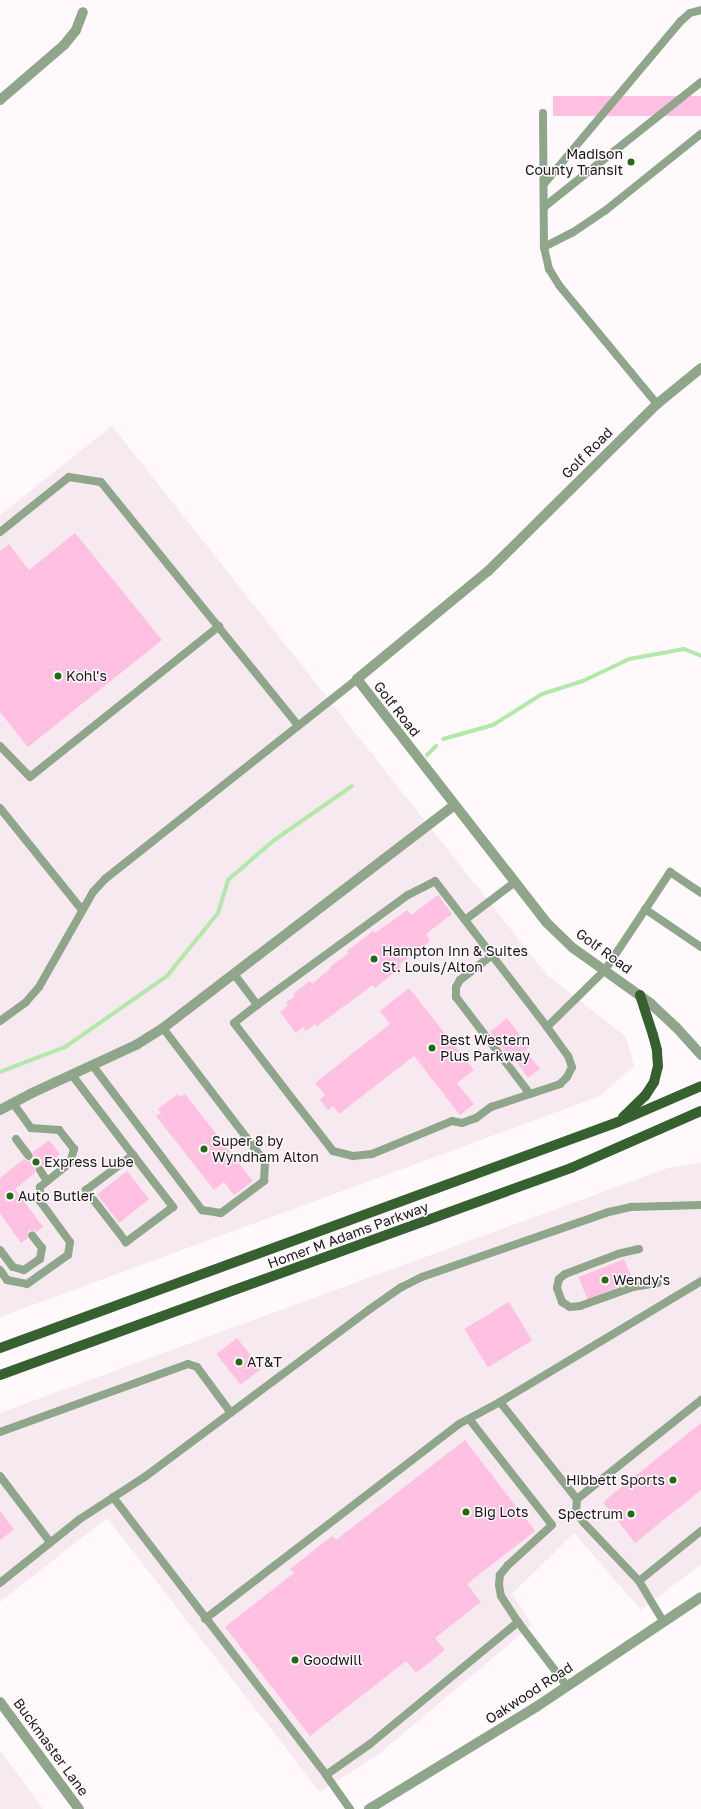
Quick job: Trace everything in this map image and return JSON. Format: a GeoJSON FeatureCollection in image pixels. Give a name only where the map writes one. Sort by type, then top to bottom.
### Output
{"type":"FeatureCollection","features":[{"type":"Feature","properties":{"kind":"main road"},"geometry":{"type":"LineString","coordinates":[[618,1122],[645,1096],[654,1082],[658,1066],[657,1050],[640,995]]}},
{"type":"Feature","properties":{"kind":"main road","name":"Homer M Adams Parkway"},"geometry":{"type":"LineString","coordinates":[[0,1348],[618,1122],[701,1086]]}},
{"type":"Feature","properties":{"kind":"main road","name":"Homer M Adams Parkway"},"geometry":{"type":"LineString","coordinates":[[0,1375],[571,1168],[701,1111]]}},
{"type":"Feature","properties":{"kind":"street"},"geometry":{"type":"LineString","coordinates":[[0,100],[64,45],[76,30],[83,12]]}},
{"type":"Feature","properties":{"kind":"street","name":"Golf Road"},"geometry":{"type":"LineString","coordinates":[[701,368],[657,404],[488,571],[357,679],[547,922],[573,948],[640,995],[676,1027],[701,1055]]}},
{"type":"Feature","properties":{"kind":"street"},"geometry":{"type":"LineString","coordinates":[[0,1110],[136,1045],[163,1028],[454,805]]}},
{"type":"Feature","properties":{"kind":"street","name":"Oakwood Road"},"geometry":{"type":"LineString","coordinates":[[369,1809],[566,1686],[701,1597]]}},
{"type":"Feature","properties":{"kind":"street","name":"Buckmaster Lane"},"geometry":{"type":"LineString","coordinates":[[0,1702],[79,1809]]}},
{"type":"Feature","properties":{"kind":"lane"},"geometry":{"type":"LineString","coordinates":[[544,184],[681,21],[690,13],[701,10]]}},
{"type":"Feature","properties":{"kind":"lane"},"geometry":{"type":"LineString","coordinates":[[544,207],[701,82]]}},
{"type":"Feature","properties":{"kind":"lane"},"geometry":{"type":"LineString","coordinates":[[543,113],[544,247],[549,269],[559,285],[657,404]]}},
{"type":"Feature","properties":{"kind":"lane"},"geometry":{"type":"LineString","coordinates":[[544,247],[572,234],[606,210],[701,134]]}},
{"type":"Feature","properties":{"kind":"lane"},"geometry":{"type":"LineString","coordinates":[[0,532],[69,477],[101,482],[298,725]]}},
{"type":"Feature","properties":{"kind":"lane"},"geometry":{"type":"LineString","coordinates":[[0,746],[30,777],[218,626]]}},
{"type":"Feature","properties":{"kind":"lane"},"geometry":{"type":"LineString","coordinates":[[0,1020],[26,1002],[39,987],[93,892],[105,879],[357,679]]}},
{"type":"Feature","properties":{"kind":"lane"},"geometry":{"type":"LineString","coordinates":[[0,808],[82,910]]}},
{"type":"Feature","properties":{"kind":"lane"},"geometry":{"type":"LineString","coordinates":[[547,1027],[605,970],[670,872],[701,893]]}},
{"type":"Feature","properties":{"kind":"lane"},"geometry":{"type":"LineString","coordinates":[[435,881],[492,956],[568,1056],[572,1067],[568,1077],[560,1084],[491,1107],[476,1118],[462,1124],[452,1121],[372,1154],[353,1156],[333,1150],[234,1022],[408,895],[435,881]]}},
{"type":"Feature","properties":{"kind":"lane"},"geometry":{"type":"LineString","coordinates":[[465,920],[515,882]]}},
{"type":"Feature","properties":{"kind":"lane"},"geometry":{"type":"LineString","coordinates":[[645,909],[701,947]]}},
{"type":"Feature","properties":{"kind":"lane"},"geometry":{"type":"LineString","coordinates":[[492,956],[460,980],[456,987],[456,997],[530,1094]]}},
{"type":"Feature","properties":{"kind":"lane"},"geometry":{"type":"LineString","coordinates":[[234,974],[257,1005]]}},
{"type":"Feature","properties":{"kind":"lane"},"geometry":{"type":"LineString","coordinates":[[93,1066],[202,1210],[221,1213],[264,1180],[265,1162],[163,1028]]}},
{"type":"Feature","properties":{"kind":"lane"},"geometry":{"type":"LineString","coordinates":[[72,1075],[173,1207],[126,1242],[86,1190],[133,1155]]}},
{"type":"Feature","properties":{"kind":"lane"},"geometry":{"type":"LineString","coordinates":[[0,1270],[7,1280],[27,1284],[68,1255],[70,1242],[40,1201],[40,1186],[70,1163],[74,1149],[59,1130],[31,1128],[13,1103]]}},
{"type":"Feature","properties":{"kind":"lane"},"geometry":{"type":"LineString","coordinates":[[16,1139],[29,1156]]}},
{"type":"Feature","properties":{"kind":"lane"},"geometry":{"type":"LineString","coordinates":[[40,1170],[48,1181]]}},
{"type":"Feature","properties":{"kind":"lane"},"geometry":{"type":"LineString","coordinates":[[0,1582],[80,1519],[146,1476],[370,1309],[402,1287],[422,1276],[609,1212],[631,1207],[701,1205]]}},
{"type":"Feature","properties":{"kind":"lane"},"geometry":{"type":"LineString","coordinates":[[0,1250],[13,1267],[24,1270],[40,1259],[42,1248],[32,1235]]}},
{"type":"Feature","properties":{"kind":"lane"},"geometry":{"type":"LineString","coordinates":[[639,1249],[618,1254],[565,1274],[559,1279],[557,1288],[562,1302],[570,1307],[580,1306],[633,1287],[658,1283]]}},
{"type":"Feature","properties":{"kind":"lane"},"geometry":{"type":"LineString","coordinates":[[205,1619],[459,1424],[470,1420],[701,1281]]}},
{"type":"Feature","properties":{"kind":"lane"},"geometry":{"type":"LineString","coordinates":[[0,1432],[188,1364],[197,1367],[231,1413]]}},
{"type":"Feature","properties":{"kind":"lane"},"geometry":{"type":"LineString","coordinates":[[577,1500],[701,1400]]}},
{"type":"Feature","properties":{"kind":"lane"},"geometry":{"type":"LineString","coordinates":[[500,1402],[577,1500],[576,1512],[584,1523],[639,1581],[663,1621]]}},
{"type":"Feature","properties":{"kind":"lane"},"geometry":{"type":"LineString","coordinates":[[470,1420],[552,1525],[508,1565],[500,1575],[499,1585],[501,1596],[518,1622],[566,1686]]}},
{"type":"Feature","properties":{"kind":"lane"},"geometry":{"type":"LineString","coordinates":[[0,1476],[50,1542]]}},
{"type":"Feature","properties":{"kind":"lane"},"geometry":{"type":"LineString","coordinates":[[113,1498],[326,1775],[350,1809]]}},
{"type":"Feature","properties":{"kind":"lane"},"geometry":{"type":"LineString","coordinates":[[639,1581],[701,1531]]}},
{"type":"Feature","properties":{"kind":"lane"},"geometry":{"type":"LineString","coordinates":[[326,1775],[370,1744],[518,1622]]}},
{"type":"Feature","properties":{"kind":"shaded area"},"geometry":{"type":"Polygon","coordinates":[[[112,426],[547,975],[626,1037],[634,1066],[600,1096],[0,1317],[0,515],[112,426]]]}},
{"type":"Feature","properties":{"kind":"shaded area"},"geometry":{"type":"Polygon","coordinates":[[[701,1163],[701,1564],[641,1610],[574,1533],[512,1594],[532,1625],[379,1754],[320,1792],[107,1518],[0,1602],[0,1413],[668,1168],[701,1163]]]}},
{"type":"Feature","properties":{"kind":"shaded area"},"geometry":{"type":"Polygon","coordinates":[[[0,1750],[43,1809],[0,1809],[0,1750]]]}},
{"type":"Feature","properties":{"kind":"building"},"geometry":{"type":"Polygon","coordinates":[[[553,96],[701,96],[701,116],[553,116],[553,96]]]}},
{"type":"Feature","properties":{"kind":"building","name":"Kohl's"},"geometry":{"type":"Polygon","coordinates":[[[75,533],[162,640],[28,747],[0,712],[0,551],[9,544],[29,570],[75,533]]]}},
{"type":"Feature","properties":{"kind":"building","name":"Hampton Inn & Suites St. Louis/Alton"},"geometry":{"type":"Polygon","coordinates":[[[438,895],[452,914],[426,934],[430,940],[424,947],[399,965],[401,967],[375,988],[373,985],[317,1026],[315,1024],[306,1031],[303,1027],[296,1033],[280,1012],[288,1006],[286,1003],[295,996],[293,994],[310,981],[312,984],[331,968],[330,967],[349,953],[347,951],[373,931],[375,933],[407,910],[411,915],[438,895]]]}},
{"type":"Feature","properties":{"kind":"building","name":"Best Western Plus Parkway"},"geometry":{"type":"Polygon","coordinates":[[[409,988],[474,1070],[457,1083],[474,1104],[460,1115],[414,1056],[339,1114],[333,1106],[328,1110],[320,1100],[325,1095],[315,1083],[390,1024],[380,1011],[409,988]]]}},
{"type":"Feature","properties":{"kind":"building"},"geometry":{"type":"Polygon","coordinates":[[[507,1018],[529,1047],[525,1050],[540,1069],[528,1078],[516,1061],[513,1063],[490,1032],[507,1018]]]}},
{"type":"Feature","properties":{"kind":"building","name":"Super 8 by Wyndham Alton"},"geometry":{"type":"Polygon","coordinates":[[[178,1094],[180,1097],[185,1094],[253,1181],[234,1195],[224,1182],[214,1190],[156,1116],[161,1113],[158,1109],[178,1094]]]}},
{"type":"Feature","properties":{"kind":"building"},"geometry":{"type":"Polygon","coordinates":[[[49,1140],[60,1154],[44,1166],[37,1166],[35,1173],[15,1189],[43,1227],[36,1232],[34,1230],[29,1230],[27,1233],[28,1238],[21,1243],[0,1213],[0,1178],[24,1159],[27,1161],[33,1160],[33,1152],[49,1140]]]}},
{"type":"Feature","properties":{"kind":"building"},"geometry":{"type":"Polygon","coordinates":[[[127,1171],[149,1199],[119,1223],[97,1194],[127,1171]]]}},
{"type":"Feature","properties":{"kind":"building","name":"Wendy's"},"geometry":{"type":"Polygon","coordinates":[[[624,1259],[633,1281],[588,1300],[579,1277],[624,1259]]]}},
{"type":"Feature","properties":{"kind":"building"},"geometry":{"type":"Polygon","coordinates":[[[509,1302],[532,1341],[488,1367],[464,1329],[509,1302]]]}},
{"type":"Feature","properties":{"kind":"building","name":"AT&T"},"geometry":{"type":"Polygon","coordinates":[[[237,1338],[261,1369],[241,1385],[217,1354],[237,1338]]]}},
{"type":"Feature","properties":{"kind":"building"},"geometry":{"type":"Polygon","coordinates":[[[701,1423],[701,1490],[635,1543],[603,1502],[701,1423]]]}},
{"type":"Feature","properties":{"kind":"building"},"geometry":{"type":"Polygon","coordinates":[[[465,1440],[535,1531],[467,1584],[481,1602],[435,1638],[445,1650],[416,1673],[406,1661],[310,1736],[225,1627],[294,1573],[290,1569],[332,1536],[336,1540],[465,1440]]]}},
{"type":"Feature","properties":{"kind":"building"},"geometry":{"type":"Polygon","coordinates":[[[0,1511],[14,1530],[0,1540],[0,1511]]]}},
{"type":"Feature","properties":{"kind":"waterway"},"geometry":{"type":"LineString","coordinates":[[443,739],[493,725],[542,694],[583,681],[629,659],[684,649],[701,656]]}},
{"type":"Feature","properties":{"kind":"waterway"},"geometry":{"type":"LineString","coordinates":[[427,755],[436,746]]}},
{"type":"Feature","properties":{"kind":"waterway"},"geometry":{"type":"LineString","coordinates":[[0,1072],[65,1047],[167,976],[218,913],[228,880],[273,841],[352,786]]}},
{"type":"Feature","properties":{"kind":"place","name":"Madison County Transit"},"geometry":{"type":"Point","coordinates":[631,162]}},
{"type":"Feature","properties":{"kind":"place","name":"Kohl's"},"geometry":{"type":"Point","coordinates":[58,676]}},
{"type":"Feature","properties":{"kind":"place","name":"Hampton Inn & Suites St. Louis/Alton"},"geometry":{"type":"Point","coordinates":[374,959]}},
{"type":"Feature","properties":{"kind":"place","name":"Best Western Plus Parkway"},"geometry":{"type":"Point","coordinates":[432,1048]}},
{"type":"Feature","properties":{"kind":"place","name":"Super 8 by Wyndham Alton"},"geometry":{"type":"Point","coordinates":[204,1149]}},
{"type":"Feature","properties":{"kind":"place","name":"Express Lube"},"geometry":{"type":"Point","coordinates":[36,1162]}},
{"type":"Feature","properties":{"kind":"place","name":"Auto Butler"},"geometry":{"type":"Point","coordinates":[10,1196]}},
{"type":"Feature","properties":{"kind":"place","name":"Wendy's"},"geometry":{"type":"Point","coordinates":[605,1280]}},
{"type":"Feature","properties":{"kind":"place","name":"AT&T"},"geometry":{"type":"Point","coordinates":[239,1362]}},
{"type":"Feature","properties":{"kind":"place","name":"Hibbett Sports"},"geometry":{"type":"Point","coordinates":[673,1480]}},
{"type":"Feature","properties":{"kind":"place","name":"Big Lots"},"geometry":{"type":"Point","coordinates":[466,1512]}},
{"type":"Feature","properties":{"kind":"place","name":"Spectrum"},"geometry":{"type":"Point","coordinates":[631,1514]}},
{"type":"Feature","properties":{"kind":"place","name":"Goodwill"},"geometry":{"type":"Point","coordinates":[295,1660]}}]}
